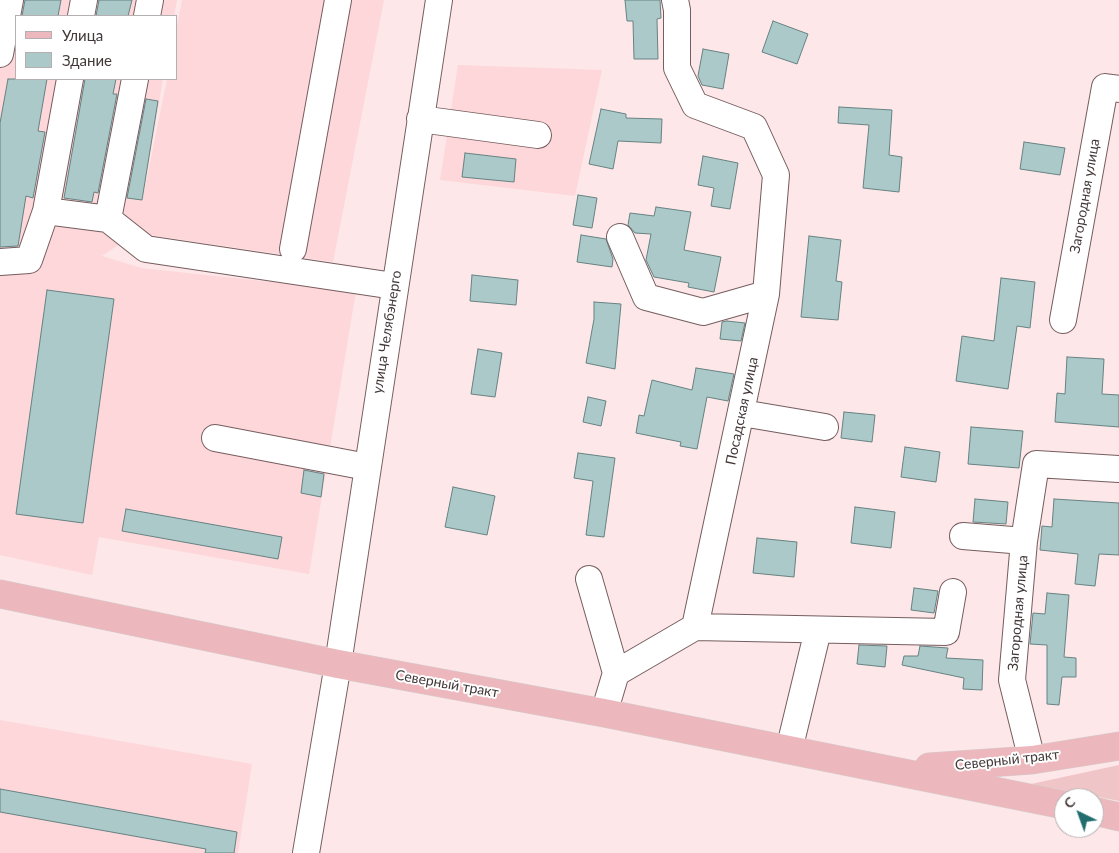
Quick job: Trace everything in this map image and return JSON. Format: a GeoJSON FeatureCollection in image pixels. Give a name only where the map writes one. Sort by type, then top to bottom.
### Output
{"type":"FeatureCollection","features":[{"type":"Feature","properties":{"kind":"main road","name":"Северный тракт"},"geometry":{"type":"LineString","coordinates":[[0,594],[338,664],[604,713],[1054,803]]}},
{"type":"Feature","properties":{"kind":"main road","name":"Северный тракт"},"geometry":{"type":"LineString","coordinates":[[895,770],[1032,760],[1119,746]]}},
{"type":"Feature","properties":{"kind":"main road"},"geometry":{"type":"LineString","coordinates":[[1104,813],[1119,817]]}},
{"type":"Feature","properties":{"kind":"street"},"geometry":{"type":"LineString","coordinates":[[0,54],[10,0]]}},
{"type":"Feature","properties":{"kind":"street"},"geometry":{"type":"LineString","coordinates":[[82,15],[84,0]]}},
{"type":"Feature","properties":{"kind":"street"},"geometry":{"type":"LineString","coordinates":[[147,15],[150,0]]}},
{"type":"Feature","properties":{"kind":"street"},"geometry":{"type":"LineString","coordinates":[[293,249],[338,0]]}},
{"type":"Feature","properties":{"kind":"street","name":"улица Челябэнерго"},"geometry":{"type":"LineString","coordinates":[[306,853],[338,664],[439,0]]}},
{"type":"Feature","properties":{"kind":"street","name":"Посадская улица"},"geometry":{"type":"LineString","coordinates":[[675,0],[677,10],[677,68],[695,105],[754,127],[776,175],[766,294],[695,627]]}},
{"type":"Feature","properties":{"kind":"street"},"geometry":{"type":"LineString","coordinates":[[0,262],[29,260],[46,211],[70,80]]}},
{"type":"Feature","properties":{"kind":"street"},"geometry":{"type":"LineString","coordinates":[[108,219],[135,80]]}},
{"type":"Feature","properties":{"kind":"street","name":"Загородная улица"},"geometry":{"type":"LineString","coordinates":[[1063,320],[1105,87],[1119,89]]}},
{"type":"Feature","properties":{"kind":"street"},"geometry":{"type":"LineString","coordinates":[[420,119],[538,135]]}},
{"type":"Feature","properties":{"kind":"street"},"geometry":{"type":"LineString","coordinates":[[46,211],[108,219],[146,249],[394,286]]}},
{"type":"Feature","properties":{"kind":"street"},"geometry":{"type":"LineString","coordinates":[[620,238],[646,297],[703,312],[766,294]]}},
{"type":"Feature","properties":{"kind":"street"},"geometry":{"type":"LineString","coordinates":[[742,413],[825,427]]}},
{"type":"Feature","properties":{"kind":"street"},"geometry":{"type":"LineString","coordinates":[[214,438],[367,467]]}},
{"type":"Feature","properties":{"kind":"street","name":"Загородная улица"},"geometry":{"type":"LineString","coordinates":[[1032,760],[1012,680],[1024,541],[1036,464],[1119,469]]}},
{"type":"Feature","properties":{"kind":"street"},"geometry":{"type":"LineString","coordinates":[[963,536],[1024,541]]}},
{"type":"Feature","properties":{"kind":"street"},"geometry":{"type":"LineString","coordinates":[[588,579],[616,673],[604,713]]}},
{"type":"Feature","properties":{"kind":"street"},"geometry":{"type":"LineString","coordinates":[[616,673],[695,627],[946,632],[953,592]]}},
{"type":"Feature","properties":{"kind":"street"},"geometry":{"type":"LineString","coordinates":[[789,750],[818,630]]}},
{"type":"Feature","properties":{"kind":"shaded area"},"geometry":{"type":"Polygon","coordinates":[[[0,0],[177,0],[174,15],[15,15],[15,80],[163,80],[142,202],[167,80],[178,80],[178,21],[182,0],[384,0],[333,262],[136,233],[102,256],[141,268],[356,291],[309,574],[99,537],[92,575],[0,555],[0,0]]]}},
{"type":"Feature","properties":{"kind":"shaded area"},"geometry":{"type":"Polygon","coordinates":[[[458,65],[602,70],[575,196],[440,180],[458,65]]]}},
{"type":"Feature","properties":{"kind":"shaded area"},"geometry":{"type":"Polygon","coordinates":[[[0,720],[252,764],[238,853],[0,853],[0,720]]]}},
{"type":"Feature","properties":{"kind":"shaded area"},"geometry":{"type":"Polygon","coordinates":[[[1119,765],[1119,801],[1104,798],[1104,788],[1054,788],[1031,784],[1119,765]]]}},
{"type":"Feature","properties":{"kind":"building"},"geometry":{"type":"Polygon","coordinates":[[[25,0],[61,0],[58,15],[22,15],[25,0]]]}},
{"type":"Feature","properties":{"kind":"building"},"geometry":{"type":"Polygon","coordinates":[[[99,0],[132,0],[128,15],[96,15],[99,0]]]}},
{"type":"Feature","properties":{"kind":"building"},"geometry":{"type":"Polygon","coordinates":[[[625,0],[660,0],[661,18],[657,19],[658,59],[634,59],[633,21],[627,21],[625,0]]]}},
{"type":"Feature","properties":{"kind":"building"},"geometry":{"type":"Polygon","coordinates":[[[773,21],[808,34],[797,64],[762,52],[773,21]]]}},
{"type":"Feature","properties":{"kind":"building"},"geometry":{"type":"Polygon","coordinates":[[[703,49],[729,54],[723,89],[702,85],[698,76],[703,49]]]}},
{"type":"Feature","properties":{"kind":"building"},"geometry":{"type":"Polygon","coordinates":[[[8,79],[47,80],[38,131],[45,132],[33,198],[26,196],[18,246],[0,247],[0,123],[8,79]]]}},
{"type":"Feature","properties":{"kind":"building"},"geometry":{"type":"Polygon","coordinates":[[[85,80],[116,80],[113,94],[117,94],[98,193],[94,192],[92,202],[64,198],[85,80]]]}},
{"type":"Feature","properties":{"kind":"building"},"geometry":{"type":"Polygon","coordinates":[[[146,99],[158,101],[142,200],[127,198],[146,99]]]}},
{"type":"Feature","properties":{"kind":"building"},"geometry":{"type":"Polygon","coordinates":[[[839,107],[892,110],[889,155],[902,157],[899,192],[863,188],[869,125],[838,123],[839,107]]]}},
{"type":"Feature","properties":{"kind":"building"},"geometry":{"type":"Polygon","coordinates":[[[601,109],[626,114],[626,118],[662,119],[661,143],[618,141],[613,169],[589,164],[601,109]]]}},
{"type":"Feature","properties":{"kind":"building"},"geometry":{"type":"Polygon","coordinates":[[[1024,142],[1065,148],[1060,175],[1020,169],[1024,142]]]}},
{"type":"Feature","properties":{"kind":"building"},"geometry":{"type":"Polygon","coordinates":[[[465,153],[516,159],[514,182],[462,177],[465,153]]]}},
{"type":"Feature","properties":{"kind":"building"},"geometry":{"type":"Polygon","coordinates":[[[703,156],[738,163],[730,209],[711,206],[714,188],[698,185],[703,156]]]}},
{"type":"Feature","properties":{"kind":"building"},"geometry":{"type":"Polygon","coordinates":[[[578,195],[597,198],[592,228],[573,225],[578,195]]]}},
{"type":"Feature","properties":{"kind":"building"},"geometry":{"type":"Polygon","coordinates":[[[656,207],[691,212],[684,250],[721,257],[714,292],[688,287],[689,283],[654,277],[646,260],[651,234],[635,233],[628,225],[630,213],[654,216],[656,207]]]}},
{"type":"Feature","properties":{"kind":"building"},"geometry":{"type":"Polygon","coordinates":[[[581,235],[606,239],[613,259],[612,267],[577,262],[581,235]]]}},
{"type":"Feature","properties":{"kind":"building"},"geometry":{"type":"Polygon","coordinates":[[[809,236],[841,240],[836,281],[842,282],[838,320],[801,317],[809,236]]]}},
{"type":"Feature","properties":{"kind":"building"},"geometry":{"type":"Polygon","coordinates":[[[472,275],[518,280],[516,305],[470,301],[472,275]]]}},
{"type":"Feature","properties":{"kind":"building"},"geometry":{"type":"Polygon","coordinates":[[[1001,278],[1035,282],[1030,328],[1017,326],[1008,389],[956,381],[962,336],[994,341],[1001,278]]]}},
{"type":"Feature","properties":{"kind":"building"},"geometry":{"type":"Polygon","coordinates":[[[47,290],[114,299],[83,523],[16,514],[47,290]]]}},
{"type":"Feature","properties":{"kind":"building"},"geometry":{"type":"Polygon","coordinates":[[[594,302],[621,304],[615,369],[586,363],[594,319],[594,302]]]}},
{"type":"Feature","properties":{"kind":"building"},"geometry":{"type":"Polygon","coordinates":[[[722,322],[745,323],[741,341],[720,339],[722,322]]]}},
{"type":"Feature","properties":{"kind":"building"},"geometry":{"type":"Polygon","coordinates":[[[478,349],[502,353],[495,397],[471,394],[478,349]]]}},
{"type":"Feature","properties":{"kind":"building"},"geometry":{"type":"Polygon","coordinates":[[[1067,357],[1104,359],[1102,394],[1119,395],[1119,427],[1055,422],[1057,393],[1065,394],[1067,357]]]}},
{"type":"Feature","properties":{"kind":"building"},"geometry":{"type":"Polygon","coordinates":[[[696,368],[734,374],[728,401],[707,397],[697,449],[680,446],[681,442],[636,433],[639,415],[644,416],[652,380],[692,390],[696,368]]]}},
{"type":"Feature","properties":{"kind":"building"},"geometry":{"type":"Polygon","coordinates":[[[588,397],[606,401],[601,426],[583,422],[588,397]]]}},
{"type":"Feature","properties":{"kind":"building"},"geometry":{"type":"Polygon","coordinates":[[[844,412],[875,415],[872,442],[841,438],[844,412]]]}},
{"type":"Feature","properties":{"kind":"building"},"geometry":{"type":"Polygon","coordinates":[[[971,427],[1023,431],[1019,468],[968,464],[971,427]]]}},
{"type":"Feature","properties":{"kind":"building"},"geometry":{"type":"Polygon","coordinates":[[[905,447],[940,452],[936,482],[901,477],[905,447]]]}},
{"type":"Feature","properties":{"kind":"building"},"geometry":{"type":"Polygon","coordinates":[[[578,453],[615,458],[604,537],[586,535],[593,481],[574,478],[578,453]]]}},
{"type":"Feature","properties":{"kind":"building"},"geometry":{"type":"Polygon","coordinates":[[[304,470],[324,474],[321,497],[301,493],[304,470]]]}},
{"type":"Feature","properties":{"kind":"building"},"geometry":{"type":"Polygon","coordinates":[[[453,487],[495,496],[487,535],[445,527],[453,487]]]}},
{"type":"Feature","properties":{"kind":"building"},"geometry":{"type":"Polygon","coordinates":[[[975,499],[1008,502],[1006,524],[973,522],[975,499]]]}},
{"type":"Feature","properties":{"kind":"building"},"geometry":{"type":"Polygon","coordinates":[[[1054,499],[1119,503],[1119,555],[1099,554],[1095,586],[1075,584],[1078,554],[1040,550],[1042,526],[1052,527],[1054,499]]]}},
{"type":"Feature","properties":{"kind":"building"},"geometry":{"type":"Polygon","coordinates":[[[855,507],[895,512],[891,548],[851,543],[855,507]]]}},
{"type":"Feature","properties":{"kind":"building"},"geometry":{"type":"Polygon","coordinates":[[[126,509],[282,537],[278,559],[122,531],[126,509]]]}},
{"type":"Feature","properties":{"kind":"building"},"geometry":{"type":"Polygon","coordinates":[[[757,538],[797,542],[794,577],[753,573],[757,538]]]}},
{"type":"Feature","properties":{"kind":"building"},"geometry":{"type":"Polygon","coordinates":[[[914,588],[938,591],[934,613],[911,610],[914,588]]]}},
{"type":"Feature","properties":{"kind":"building"},"geometry":{"type":"Polygon","coordinates":[[[1047,593],[1069,595],[1064,657],[1076,658],[1076,677],[1062,677],[1059,705],[1047,704],[1047,645],[1030,644],[1033,613],[1045,614],[1047,593]]]}},
{"type":"Feature","properties":{"kind":"building"},"geometry":{"type":"Polygon","coordinates":[[[859,645],[887,646],[885,667],[857,664],[859,645]]]}},
{"type":"Feature","properties":{"kind":"building"},"geometry":{"type":"Polygon","coordinates":[[[920,646],[948,648],[946,658],[983,660],[982,690],[963,689],[964,678],[902,665],[904,656],[918,656],[920,646]]]}},
{"type":"Feature","properties":{"kind":"building"},"geometry":{"type":"Polygon","coordinates":[[[0,789],[237,832],[234,853],[205,853],[206,849],[0,812],[0,789]]]}}]}
